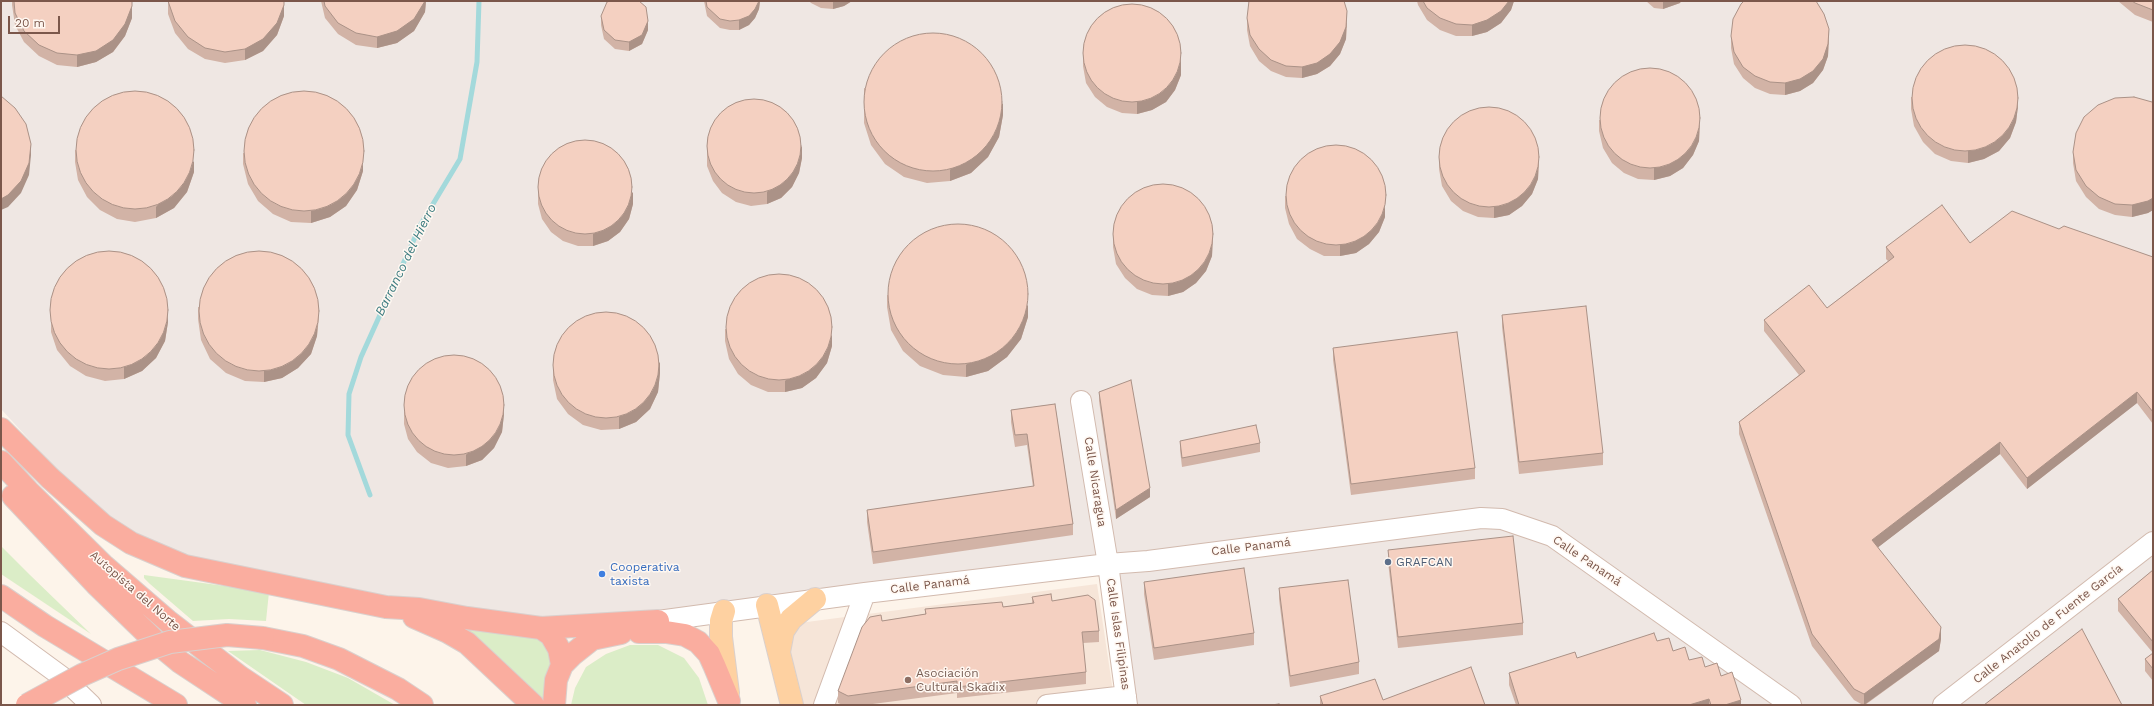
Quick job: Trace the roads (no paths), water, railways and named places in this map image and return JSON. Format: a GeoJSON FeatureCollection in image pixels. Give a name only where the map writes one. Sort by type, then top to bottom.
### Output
{"type":"FeatureCollection","features":[{"type":"Feature","properties":{"kind":"highway"},"geometry":{"type":"LineString","coordinates":[[1,429],[50,478],[103,525],[131,543],[162,558],[185,566],[386,607],[431,624],[467,643],[533,705]]}},
{"type":"Feature","properties":{"kind":"highway","name":"Autopista del Norte"},"geometry":{"type":"LineString","coordinates":[[1,462],[28,491],[103,565],[170,622],[240,676],[282,705]]}},
{"type":"Feature","properties":{"kind":"highway"},"geometry":{"type":"LineString","coordinates":[[1,484],[96,584],[157,643],[180,662],[245,705]]}},
{"type":"Feature","properties":{"kind":"highway"},"geometry":{"type":"LineString","coordinates":[[1,596],[46,626],[176,705]]}},
{"type":"Feature","properties":{"kind":"highway"},"geometry":{"type":"LineString","coordinates":[[386,607],[419,608],[467,618],[541,628],[658,621]]}},
{"type":"Feature","properties":{"kind":"highway"},"geometry":{"type":"LineString","coordinates":[[554,705],[556,680],[562,665],[573,654],[592,639],[624,632],[658,621]]}},
{"type":"Feature","properties":{"kind":"highway"},"geometry":{"type":"LineString","coordinates":[[541,628],[551,635],[557,645],[562,665]]}},
{"type":"Feature","properties":{"kind":"highway"},"geometry":{"type":"LineString","coordinates":[[624,632],[666,632],[685,635],[698,642],[712,660],[729,703]]}},
{"type":"Feature","properties":{"kind":"highway"},"geometry":{"type":"LineString","coordinates":[[27,705],[82,675],[118,659],[170,642],[227,635],[263,638],[303,646],[339,659],[392,686],[422,705]]}},
{"type":"Feature","properties":{"kind":"main road"},"geometry":{"type":"LineString","coordinates":[[779,652],[783,630],[791,619],[815,599]]}},
{"type":"Feature","properties":{"kind":"main road"},"geometry":{"type":"LineString","coordinates":[[767,605],[792,705]]}},
{"type":"Feature","properties":{"kind":"main road"},"geometry":{"type":"LineString","coordinates":[[724,611],[721,621],[721,637],[728,678],[729,703]]}},
{"type":"Feature","properties":{"kind":"street","name":"Calle Nicaragua"},"geometry":{"type":"LineString","coordinates":[[1081,401],[1108,564]]}},
{"type":"Feature","properties":{"kind":"street","name":"Calle Panamá"},"geometry":{"type":"LineString","coordinates":[[658,621],[767,605],[1108,564],[1148,561],[1481,518],[1502,519],[1552,536],[1784,703]]}},
{"type":"Feature","properties":{"kind":"street","name":"Calle Anatolio de Fuente García"},"geometry":{"type":"LineString","coordinates":[[1943,705],[2153,542]]}},
{"type":"Feature","properties":{"kind":"street","name":"Calle Islas Filipinas"},"geometry":{"type":"LineString","coordinates":[[1108,564],[1126,700]]}},
{"type":"Feature","properties":{"kind":"street"},"geometry":{"type":"LineString","coordinates":[[824,705],[865,593]]}},
{"type":"Feature","properties":{"kind":"street"},"geometry":{"type":"LineString","coordinates":[[1,632],[61,676],[91,705]]}},
{"type":"Feature","properties":{"kind":"street"},"geometry":{"type":"LineString","coordinates":[[1047,705],[1126,700]]}},
{"type":"Feature","properties":{"kind":"waterway","name":"Barranco del Hierro"},"geometry":{"type":"LineString","coordinates":[[370,495],[348,435],[349,394],[361,357],[421,224],[460,159],[477,62],[479,1]]}},
{"type":"Feature","properties":{"kind":"place","name":"GRAFCAN"},"geometry":{"type":"Point","coordinates":[1388,562]}},
{"type":"Feature","properties":{"kind":"place","name":"Cooperativa taxista"},"geometry":{"type":"Point","coordinates":[602,574]}},
{"type":"Feature","properties":{"kind":"place","name":"Asociación Cultural Skadix"},"geometry":{"type":"Point","coordinates":[908,680]}}]}
